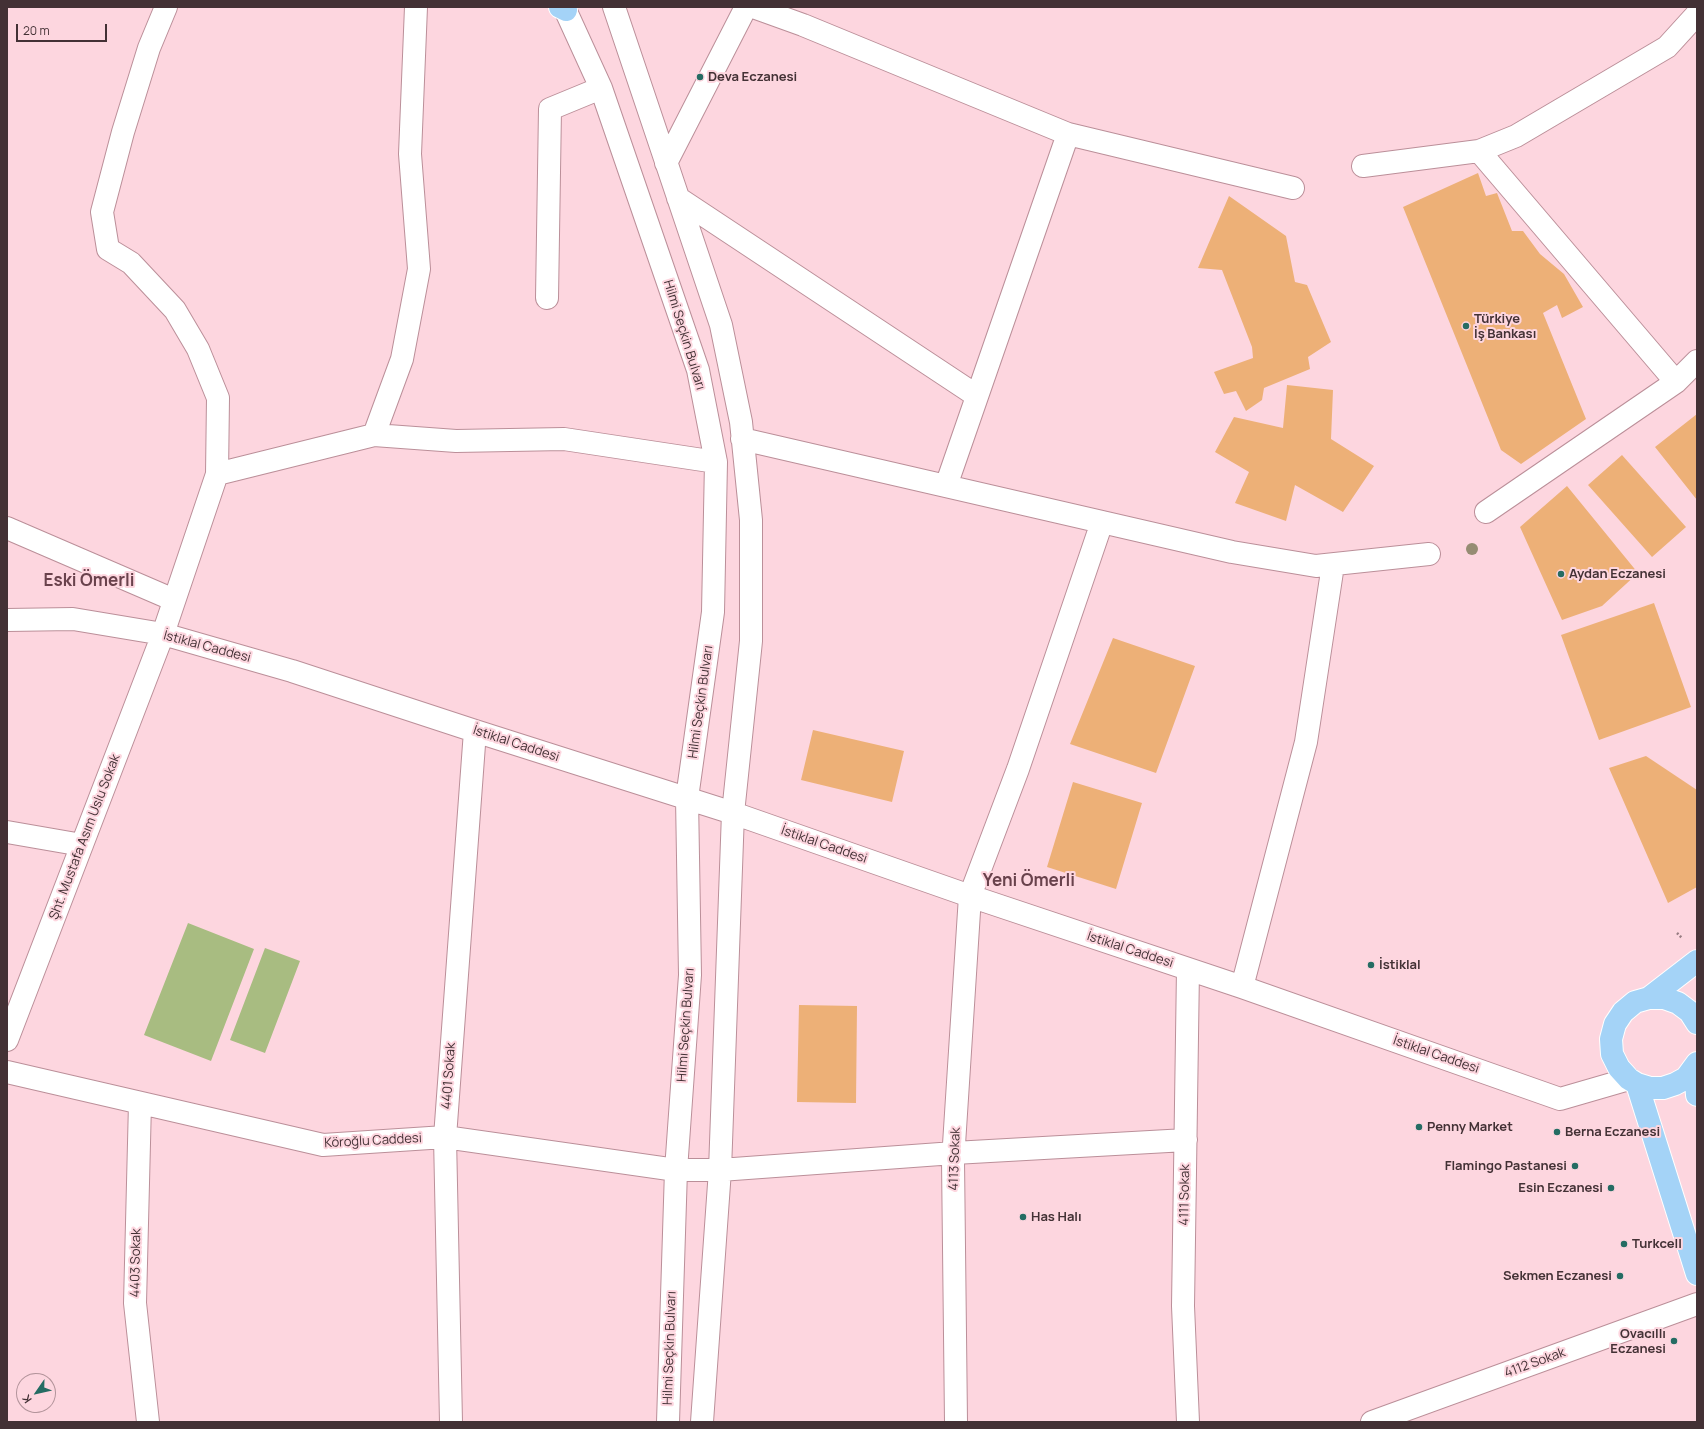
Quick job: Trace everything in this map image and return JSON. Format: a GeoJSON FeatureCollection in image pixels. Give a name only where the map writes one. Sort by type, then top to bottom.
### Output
{"type":"FeatureCollection","features":[{"type":"Feature","properties":{"kind":"main road"},"geometry":{"type":"LineString","coordinates":[[1649,998],[1697,961]]}},
{"type":"Feature","properties":{"kind":"main road"},"geometry":{"type":"LineString","coordinates":[[1696,1065],[1681,1081],[1663,1088],[1650,1088],[1633,1081],[1619,1068],[1612,1054],[1611,1039],[1615,1024],[1623,1012],[1635,1002],[1649,998],[1664,998],[1678,1003],[1690,1012],[1697,1023]]}},
{"type":"Feature","properties":{"kind":"main road"},"geometry":{"type":"LineString","coordinates":[[1696,1065],[1697,1095]]}},
{"type":"Feature","properties":{"kind":"main road"},"geometry":{"type":"LineString","coordinates":[[1633,1081],[1697,1274]]}},
{"type":"Feature","properties":{"kind":"street","name":"Şht. Mustafa Asım Uslu Sokak"},"geometry":{"type":"LineString","coordinates":[[7,1040],[163,634],[217,474],[218,398],[198,349],[176,310],[131,263],[108,249],[102,212],[125,124],[149,48],[166,7]]}},
{"type":"Feature","properties":{"kind":"street"},"geometry":{"type":"LineString","coordinates":[[374,435],[402,359],[419,269],[410,154],[416,7]]}},
{"type":"Feature","properties":{"kind":"street"},"geometry":{"type":"LineString","coordinates":[[614,7],[721,325],[741,422],[751,520],[751,641],[733,813],[720,1170],[702,1422]]}},
{"type":"Feature","properties":{"kind":"street"},"geometry":{"type":"LineString","coordinates":[[666,163],[746,7]]}},
{"type":"Feature","properties":{"kind":"street"},"geometry":{"type":"LineString","coordinates":[[753,7],[803,25],[1068,134],[1293,188]]}},
{"type":"Feature","properties":{"kind":"street","name":"Hilmi Seçkin Bulvarı"},"geometry":{"type":"LineString","coordinates":[[563,8],[601,88],[698,370],[716,462],[713,612],[687,798],[690,975],[676,1170],[668,1422]]}},
{"type":"Feature","properties":{"kind":"street"},"geometry":{"type":"LineString","coordinates":[[1364,166],[1480,151],[1516,136],[1666,47],[1697,14]]}},
{"type":"Feature","properties":{"kind":"street"},"geometry":{"type":"LineString","coordinates":[[547,298],[550,109],[601,88]]}},
{"type":"Feature","properties":{"kind":"street"},"geometry":{"type":"LineString","coordinates":[[946,486],[1068,134]]}},
{"type":"Feature","properties":{"kind":"street"},"geometry":{"type":"LineString","coordinates":[[1480,151],[1676,382]]}},
{"type":"Feature","properties":{"kind":"street"},"geometry":{"type":"LineString","coordinates":[[678,198],[977,396]]}},
{"type":"Feature","properties":{"kind":"street"},"geometry":{"type":"LineString","coordinates":[[1486,512],[1676,382],[1697,361]]}},
{"type":"Feature","properties":{"kind":"street"},"geometry":{"type":"LineString","coordinates":[[217,474],[374,435],[456,441],[564,439],[716,462]]}},
{"type":"Feature","properties":{"kind":"street"},"geometry":{"type":"LineString","coordinates":[[742,439],[1232,552],[1316,566],[1429,554]]}},
{"type":"Feature","properties":{"kind":"street","name":"4113 Sokak"},"geometry":{"type":"LineString","coordinates":[[956,1422],[954,1153],[970,896],[1018,769],[1102,522]]}},
{"type":"Feature","properties":{"kind":"street"},"geometry":{"type":"LineString","coordinates":[[7,528],[174,600]]}},
{"type":"Feature","properties":{"kind":"street"},"geometry":{"type":"LineString","coordinates":[[1242,987],[1306,742],[1333,565]]}},
{"type":"Feature","properties":{"kind":"street","name":"İstiklal Caddesi"},"geometry":{"type":"LineString","coordinates":[[7,620],[72,618],[163,634],[292,671],[475,732],[733,813],[970,896],[1242,987],[1560,1099],[1633,1081]]}},
{"type":"Feature","properties":{"kind":"street","name":"4401 Sokak"},"geometry":{"type":"LineString","coordinates":[[451,1422],[445,1137],[475,732]]}},
{"type":"Feature","properties":{"kind":"street"},"geometry":{"type":"LineString","coordinates":[[7,832],[82,845]]}},
{"type":"Feature","properties":{"kind":"street","name":"4111 Sokak"},"geometry":{"type":"LineString","coordinates":[[1188,969],[1183,1306],[1188,1422]]}},
{"type":"Feature","properties":{"kind":"street","name":"Köroğlu Caddesi"},"geometry":{"type":"LineString","coordinates":[[7,1072],[323,1145],[445,1137],[676,1170],[720,1170],[954,1153],[1186,1140]]}},
{"type":"Feature","properties":{"kind":"street","name":"4403 Sokak"},"geometry":{"type":"LineString","coordinates":[[140,1103],[135,1303],[148,1422]]}},
{"type":"Feature","properties":{"kind":"street","name":"4112 Sokak"},"geometry":{"type":"LineString","coordinates":[[1372,1422],[1416,1415],[1697,1304]]}},
{"type":"Feature","properties":{"kind":"green space"},"geometry":{"type":"Polygon","coordinates":[[[188,923],[254,949],[211,1061],[144,1035],[188,923]]]}},
{"type":"Feature","properties":{"kind":"green space"},"geometry":{"type":"Polygon","coordinates":[[[265,948],[300,961],[265,1053],[230,1040],[265,948]]]}},
{"type":"Feature","properties":{"kind":"building"},"geometry":{"type":"Polygon","coordinates":[[[1478,173],[1486,196],[1497,193],[1512,231],[1523,231],[1540,254],[1564,274],[1583,307],[1562,318],[1557,305],[1543,313],[1586,419],[1521,464],[1501,450],[1403,207],[1478,173]]]}},
{"type":"Feature","properties":{"kind":"building"},"geometry":{"type":"Polygon","coordinates":[[[1229,196],[1286,236],[1295,282],[1307,285],[1331,342],[1308,357],[1310,369],[1264,388],[1262,400],[1246,411],[1236,391],[1224,394],[1214,372],[1253,358],[1252,347],[1222,270],[1198,268],[1229,196]]]}},
{"type":"Feature","properties":{"kind":"building"},"geometry":{"type":"Polygon","coordinates":[[[1287,385],[1333,390],[1331,439],[1374,466],[1343,512],[1295,485],[1286,521],[1235,503],[1249,472],[1215,452],[1234,417],[1283,428],[1287,385]]]}},
{"type":"Feature","properties":{"kind":"building"},"geometry":{"type":"Polygon","coordinates":[[[1697,414],[1697,500],[1655,447],[1697,414]]]}},
{"type":"Feature","properties":{"kind":"building"},"geometry":{"type":"Polygon","coordinates":[[[1622,455],[1686,527],[1652,557],[1588,485],[1622,455]]]}},
{"type":"Feature","properties":{"kind":"building"},"geometry":{"type":"Polygon","coordinates":[[[1567,486],[1638,573],[1602,606],[1562,620],[1520,527],[1567,486]]]}},
{"type":"Feature","properties":{"kind":"building"},"geometry":{"type":"Polygon","coordinates":[[[1654,603],[1691,707],[1599,740],[1561,635],[1654,603]]]}},
{"type":"Feature","properties":{"kind":"building"},"geometry":{"type":"Polygon","coordinates":[[[1113,638],[1195,666],[1156,773],[1070,744],[1113,638]]]}},
{"type":"Feature","properties":{"kind":"building"},"geometry":{"type":"Polygon","coordinates":[[[813,730],[904,751],[892,802],[801,780],[813,730]]]}},
{"type":"Feature","properties":{"kind":"building"},"geometry":{"type":"Polygon","coordinates":[[[1646,756],[1697,790],[1697,887],[1668,903],[1609,768],[1646,756]]]}},
{"type":"Feature","properties":{"kind":"building"},"geometry":{"type":"Polygon","coordinates":[[[1073,782],[1142,803],[1116,889],[1047,867],[1073,782]]]}},
{"type":"Feature","properties":{"kind":"building"},"geometry":{"type":"Polygon","coordinates":[[[799,1005],[857,1006],[856,1103],[797,1102],[799,1005]]]}},
{"type":"Feature","properties":{"kind":"place","name":"Deva Eczanesi"},"geometry":{"type":"Point","coordinates":[700,77]}},
{"type":"Feature","properties":{"kind":"place","name":"Türkiye İş Bankası"},"geometry":{"type":"Point","coordinates":[1466,326]}},
{"type":"Feature","properties":{"kind":"place","name":"Aydan Eczanesi"},"geometry":{"type":"Point","coordinates":[1561,574]}},
{"type":"Feature","properties":{"kind":"place","name":"İstiklal"},"geometry":{"type":"Point","coordinates":[1371,965]}},
{"type":"Feature","properties":{"kind":"place","name":"Penny Market"},"geometry":{"type":"Point","coordinates":[1419,1127]}},
{"type":"Feature","properties":{"kind":"place","name":"Berna Eczanesi"},"geometry":{"type":"Point","coordinates":[1557,1132]}},
{"type":"Feature","properties":{"kind":"place","name":"Flamingo Pastanesi"},"geometry":{"type":"Point","coordinates":[1575,1166]}},
{"type":"Feature","properties":{"kind":"place","name":"Esin Eczanesi"},"geometry":{"type":"Point","coordinates":[1611,1188]}},
{"type":"Feature","properties":{"kind":"place","name":"Has Halı"},"geometry":{"type":"Point","coordinates":[1023,1217]}},
{"type":"Feature","properties":{"kind":"place","name":"Turkcell"},"geometry":{"type":"Point","coordinates":[1624,1244]}},
{"type":"Feature","properties":{"kind":"place","name":"Sekmen Eczanesi"},"geometry":{"type":"Point","coordinates":[1620,1276]}},
{"type":"Feature","properties":{"kind":"place","name":"Ovacıllı Eczanesi"},"geometry":{"type":"Point","coordinates":[1674,1341]}},
{"type":"Feature","properties":{"kind":"district","name":"Eski Ömerli"},"geometry":{"type":"Point","coordinates":[89,581]}},
{"type":"Feature","properties":{"kind":"district","name":"Yeni Ömerli"},"geometry":{"type":"Point","coordinates":[1029,881]}}]}
